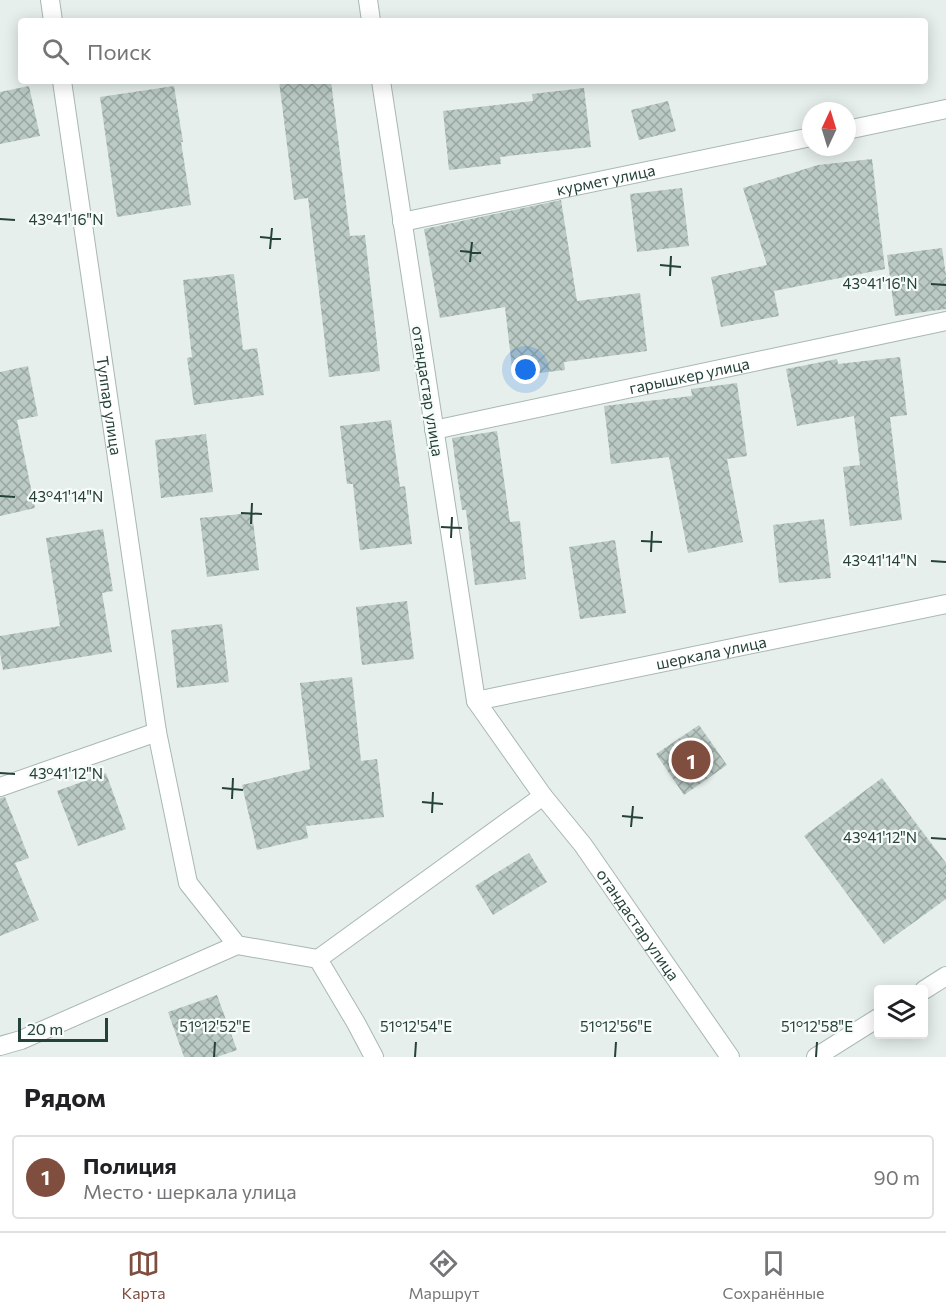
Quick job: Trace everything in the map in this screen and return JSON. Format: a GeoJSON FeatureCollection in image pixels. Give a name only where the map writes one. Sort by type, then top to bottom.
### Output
{"type":"FeatureCollection","features":[{"type":"Feature","properties":{"kind":"street"},"geometry":{"type":"LineString","coordinates":[[50,0],[53,18]]}},
{"type":"Feature","properties":{"kind":"street"},"geometry":{"type":"LineString","coordinates":[[368,0],[371,18]]}},
{"type":"Feature","properties":{"kind":"street","name":"Тулпар улица"},"geometry":{"type":"LineString","coordinates":[[62,84],[158,732],[188,883],[237,945]]}},
{"type":"Feature","properties":{"kind":"street","name":"отандастар улица"},"geometry":{"type":"LineString","coordinates":[[381,84],[476,701],[543,796],[583,845],[730,1057]]}},
{"type":"Feature","properties":{"kind":"street"},"geometry":{"type":"LineString","coordinates":[[856,128],[946,109]]}},
{"type":"Feature","properties":{"kind":"street","name":"курмет улица"},"geometry":{"type":"LineString","coordinates":[[402,222],[802,139]]}},
{"type":"Feature","properties":{"kind":"street","name":"гарышкер улица"},"geometry":{"type":"LineString","coordinates":[[434,430],[946,321]]}},
{"type":"Feature","properties":{"kind":"street","name":"шеркала улица"},"geometry":{"type":"LineString","coordinates":[[476,701],[946,604]]}},
{"type":"Feature","properties":{"kind":"street"},"geometry":{"type":"LineString","coordinates":[[0,787],[158,732]]}},
{"type":"Feature","properties":{"kind":"street"},"geometry":{"type":"LineString","coordinates":[[0,1046],[21,1040],[237,945],[318,958],[543,796]]}},
{"type":"Feature","properties":{"kind":"street"},"geometry":{"type":"LineString","coordinates":[[318,958],[374,1057]]}},
{"type":"Feature","properties":{"kind":"street"},"geometry":{"type":"LineString","coordinates":[[928,987],[946,976]]}},
{"type":"Feature","properties":{"kind":"street"},"geometry":{"type":"LineString","coordinates":[[816,1057],[874,1021]]}},
{"type":"Feature","properties":{"kind":"building"},"geometry":{"type":"Polygon","coordinates":[[[279,84],[331,84],[350,236],[365,235],[380,371],[329,377],[308,198],[294,200],[279,84]]]}},
{"type":"Feature","properties":{"kind":"building"},"geometry":{"type":"Polygon","coordinates":[[[29,86],[40,136],[0,144],[0,92],[29,86]]]}},
{"type":"Feature","properties":{"kind":"building"},"geometry":{"type":"Polygon","coordinates":[[[174,86],[191,205],[117,217],[100,97],[174,86]]]}},
{"type":"Feature","properties":{"kind":"building"},"geometry":{"type":"Polygon","coordinates":[[[584,88],[591,147],[500,157],[501,164],[449,170],[443,111],[533,101],[532,94],[584,88]]]}},
{"type":"Feature","properties":{"kind":"building"},"geometry":{"type":"Polygon","coordinates":[[[668,101],[676,131],[639,140],[631,110],[668,101]]]}},
{"type":"Feature","properties":{"kind":"building"},"geometry":{"type":"Polygon","coordinates":[[[872,159],[885,269],[774,291],[779,316],[721,327],[711,277],[767,265],[743,188],[818,165],[872,159]]]}},
{"type":"Feature","properties":{"kind":"building"},"geometry":{"type":"Polygon","coordinates":[[[682,188],[689,246],[637,252],[630,194],[682,188]]]}},
{"type":"Feature","properties":{"kind":"building"},"geometry":{"type":"Polygon","coordinates":[[[561,200],[577,301],[640,293],[647,351],[564,362],[565,370],[513,376],[505,307],[440,318],[424,229],[561,200]]]}},
{"type":"Feature","properties":{"kind":"building"},"geometry":{"type":"Polygon","coordinates":[[[942,248],[946,275],[946,309],[895,316],[887,255],[942,248]]]}},
{"type":"Feature","properties":{"kind":"building"},"geometry":{"type":"Polygon","coordinates":[[[234,274],[243,350],[257,348],[264,395],[194,405],[187,358],[192,357],[183,280],[234,274]]]}},
{"type":"Feature","properties":{"kind":"building"},"geometry":{"type":"Polygon","coordinates":[[[900,357],[907,415],[890,417],[902,520],[850,526],[843,467],[860,465],[854,416],[797,426],[786,369],[837,359],[838,364],[900,357]]]}},
{"type":"Feature","properties":{"kind":"building"},"geometry":{"type":"Polygon","coordinates":[[[28,366],[38,416],[17,420],[35,508],[0,516],[0,372],[28,366]]]}},
{"type":"Feature","properties":{"kind":"building"},"geometry":{"type":"Polygon","coordinates":[[[737,383],[747,456],[727,459],[743,542],[688,553],[669,457],[611,464],[604,406],[692,396],[691,389],[737,383]]]}},
{"type":"Feature","properties":{"kind":"building"},"geometry":{"type":"Polygon","coordinates":[[[391,420],[400,487],[405,486],[412,544],[360,550],[353,484],[347,484],[340,426],[391,420]]]}},
{"type":"Feature","properties":{"kind":"building"},"geometry":{"type":"Polygon","coordinates":[[[497,431],[510,522],[520,521],[526,579],[475,585],[466,510],[462,510],[452,438],[497,431]]]}},
{"type":"Feature","properties":{"kind":"building"},"geometry":{"type":"Polygon","coordinates":[[[206,434],[213,492],[161,498],[155,440],[206,434]]]}},
{"type":"Feature","properties":{"kind":"building"},"geometry":{"type":"Polygon","coordinates":[[[252,513],[259,570],[207,577],[200,518],[252,513]]]}},
{"type":"Feature","properties":{"kind":"building"},"geometry":{"type":"Polygon","coordinates":[[[824,519],[831,578],[779,583],[773,525],[824,519]]]}},
{"type":"Feature","properties":{"kind":"building"},"geometry":{"type":"Polygon","coordinates":[[[103,529],[113,591],[102,593],[112,652],[3,670],[0,636],[60,626],[46,538],[103,529]]]}},
{"type":"Feature","properties":{"kind":"building"},"geometry":{"type":"Polygon","coordinates":[[[615,540],[626,613],[580,619],[569,547],[615,540]]]}},
{"type":"Feature","properties":{"kind":"building"},"geometry":{"type":"Polygon","coordinates":[[[407,601],[414,659],[362,665],[356,607],[407,601]]]}},
{"type":"Feature","properties":{"kind":"building"},"geometry":{"type":"Polygon","coordinates":[[[222,624],[229,682],[177,688],[171,630],[222,624]]]}},
{"type":"Feature","properties":{"kind":"building"},"geometry":{"type":"Polygon","coordinates":[[[352,677],[361,761],[377,759],[384,817],[306,826],[308,838],[257,850],[242,785],[310,769],[300,683],[352,677]]]}},
{"type":"Feature","properties":{"kind":"building"},"geometry":{"type":"Polygon","coordinates":[[[699,725],[727,765],[684,795],[656,754],[699,725]]]}},
{"type":"Feature","properties":{"kind":"building"},"geometry":{"type":"Polygon","coordinates":[[[106,773],[126,829],[78,846],[57,791],[106,773]]]}},
{"type":"Feature","properties":{"kind":"building"},"geometry":{"type":"Polygon","coordinates":[[[882,778],[946,863],[946,899],[884,944],[804,836],[882,778]]]}},
{"type":"Feature","properties":{"kind":"building"},"geometry":{"type":"Polygon","coordinates":[[[5,797],[29,858],[15,863],[39,920],[0,936],[0,798],[5,797]]]}},
{"type":"Feature","properties":{"kind":"building"},"geometry":{"type":"Polygon","coordinates":[[[529,853],[547,882],[493,915],[475,886],[529,853]]]}},
{"type":"Feature","properties":{"kind":"building"},"geometry":{"type":"Polygon","coordinates":[[[217,995],[237,1050],[217,1057],[184,1057],[168,1012],[217,995]]]}},
{"type":"Feature","properties":{"kind":"place","name":"Полиция"},"geometry":{"type":"Point","coordinates":[691,760]}}]}
